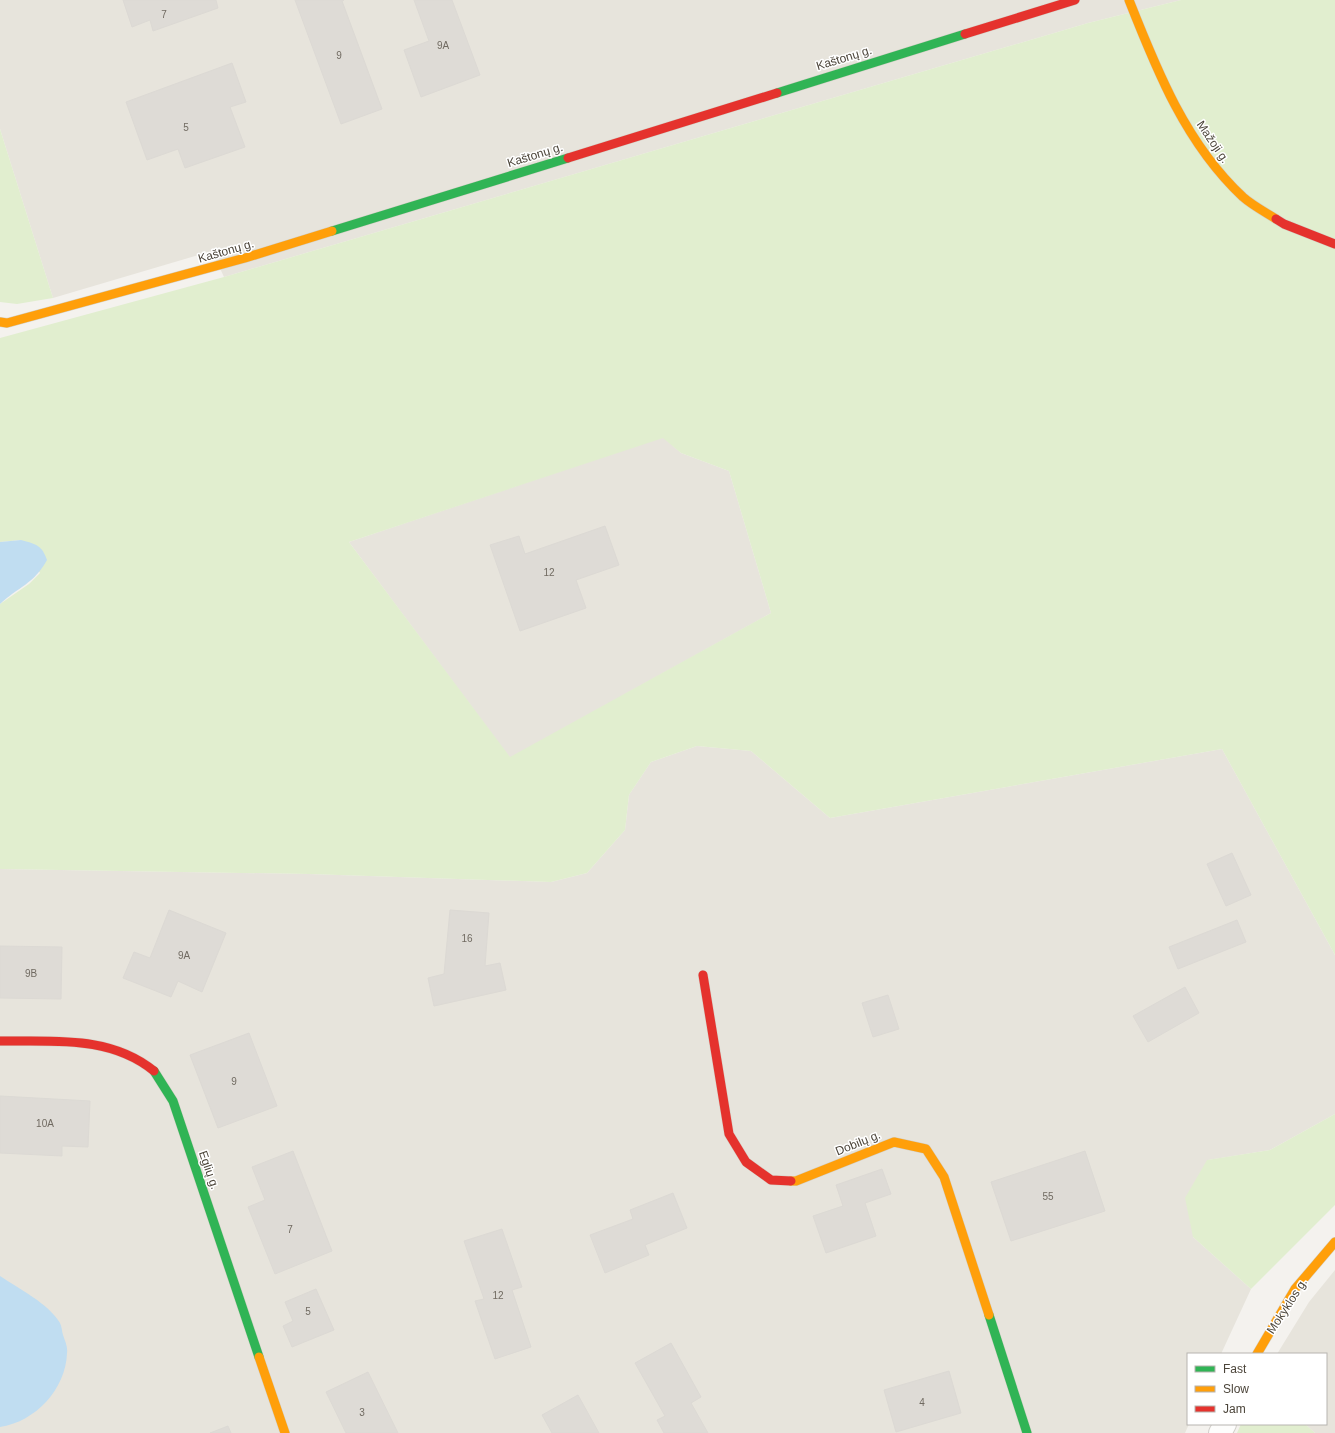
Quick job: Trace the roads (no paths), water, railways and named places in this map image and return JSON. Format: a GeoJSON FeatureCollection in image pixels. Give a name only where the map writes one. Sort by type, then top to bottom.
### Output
{"type":"FeatureCollection","features":[{"type":"Feature","properties":{"kind":"street","name":"Kaštonų g."},"geometry":{"type":"LineString","coordinates":[[0,322],[7,323],[245,258],[1075,0]]}},
{"type":"Feature","properties":{"kind":"street","name":"Mažoji g."},"geometry":{"type":"LineString","coordinates":[[1129,0],[1157,70],[1187,126],[1212,166],[1244,198],[1284,224],[1335,244]]}},
{"type":"Feature","properties":{"kind":"street","name":"Dobilų g."},"geometry":{"type":"LineString","coordinates":[[703,975],[728,1134],[746,1162],[771,1180],[796,1181],[894,1142],[926,1149],[944,1177],[1027,1433]]}},
{"type":"Feature","properties":{"kind":"street","name":"Eglių g."},"geometry":{"type":"LineString","coordinates":[[0,1041],[96,1044],[131,1053],[155,1072],[173,1101],[285,1433]]}},
{"type":"Feature","properties":{"kind":"street","name":"Mokyklos g."},"geometry":{"type":"LineString","coordinates":[[1258,1353],[1295,1289],[1335,1242]]}},
{"type":"Feature","properties":{"kind":"water"},"geometry":{"type":"Polygon","coordinates":[[[21,540],[41,548],[47,560],[37,575],[0,604],[0,542],[21,540]]]}},
{"type":"Feature","properties":{"kind":"water"},"geometry":{"type":"Polygon","coordinates":[[[0,1276],[49,1309],[61,1325],[67,1351],[61,1379],[55,1391],[46,1402],[25,1418],[13,1424],[0,1427],[0,1276]]]}}]}
